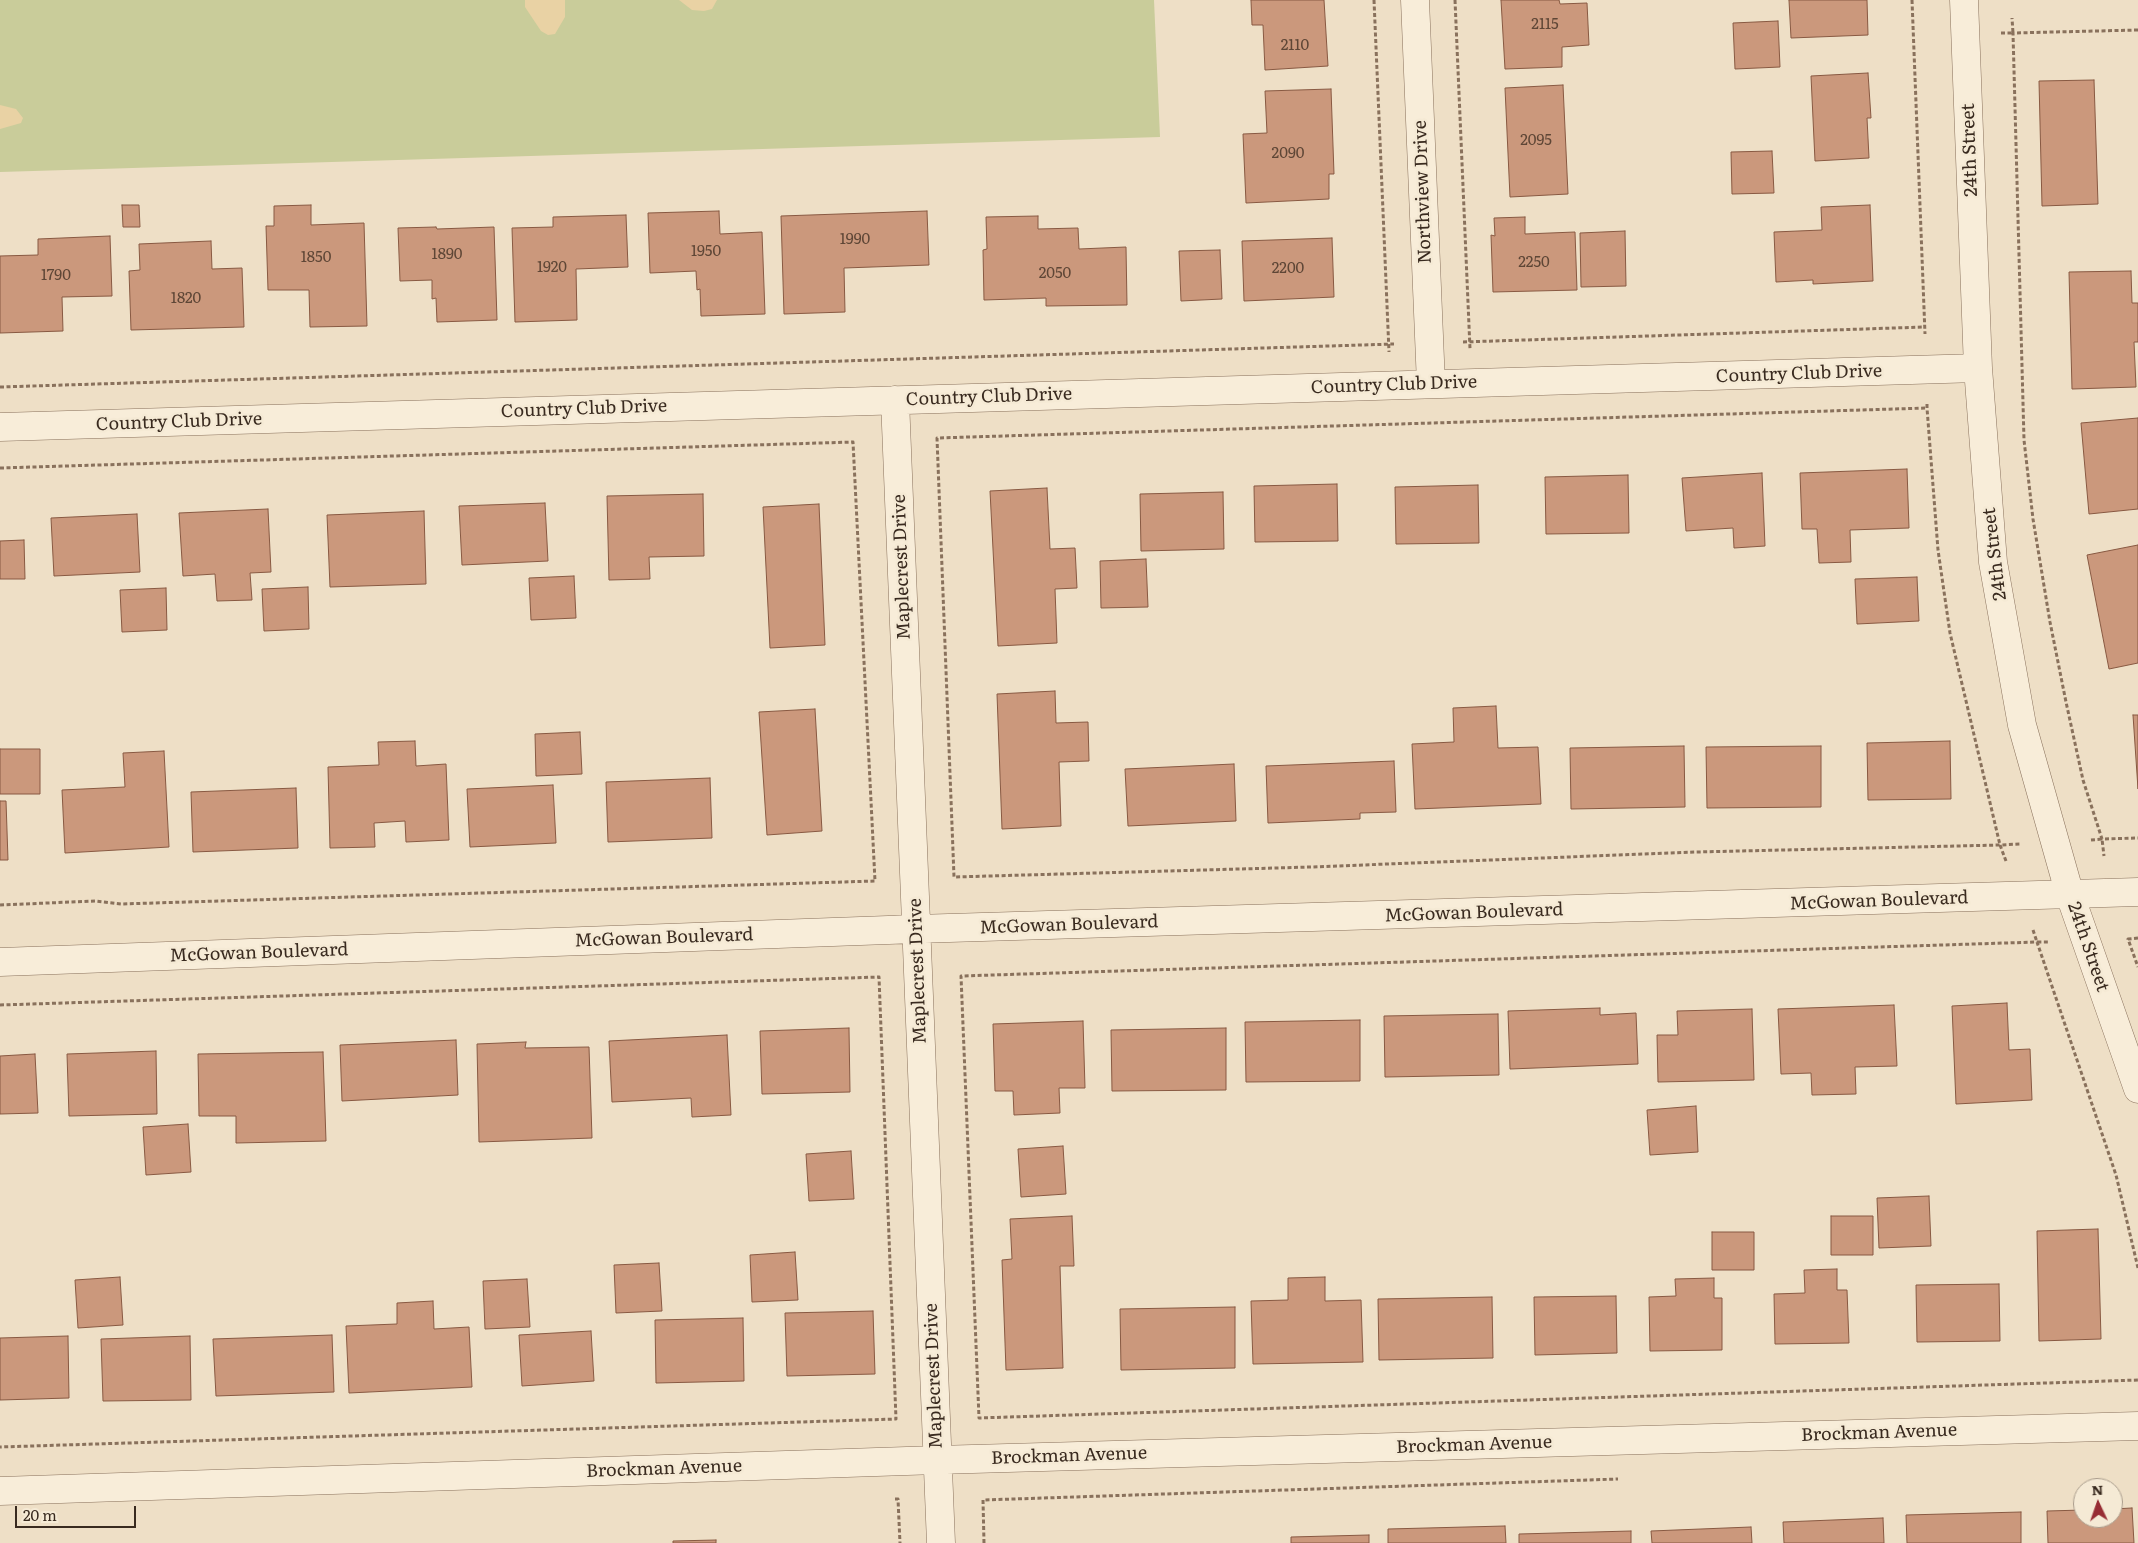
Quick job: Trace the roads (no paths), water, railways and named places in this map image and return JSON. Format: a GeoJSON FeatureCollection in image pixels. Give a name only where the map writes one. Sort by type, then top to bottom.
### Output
{"type":"FeatureCollection","features":[{"type":"Feature","properties":{"kind":"street","name":"Northview Drive"},"geometry":{"type":"LineString","coordinates":[[1416,0],[1431,384]]}},
{"type":"Feature","properties":{"kind":"street","name":"24th Street"},"geometry":{"type":"LineString","coordinates":[[1964,0],[1978,368],[1993,562],[2022,725],[2070,895],[2138,1089]]}},
{"type":"Feature","properties":{"kind":"street","name":"Country Club Drive"},"geometry":{"type":"LineString","coordinates":[[0,427],[1978,368]]}},
{"type":"Feature","properties":{"kind":"street","name":"Maplecrest Drive"},"geometry":{"type":"LineString","coordinates":[[895,400],[941,1543]]}},
{"type":"Feature","properties":{"kind":"street","name":"McGowan Boulevard"},"geometry":{"type":"LineString","coordinates":[[0,962],[916,929],[2138,892]]}},
{"type":"Feature","properties":{"kind":"street","name":"Brockman Avenue"},"geometry":{"type":"LineString","coordinates":[[0,1491],[937,1460],[2138,1426]]}}]}
